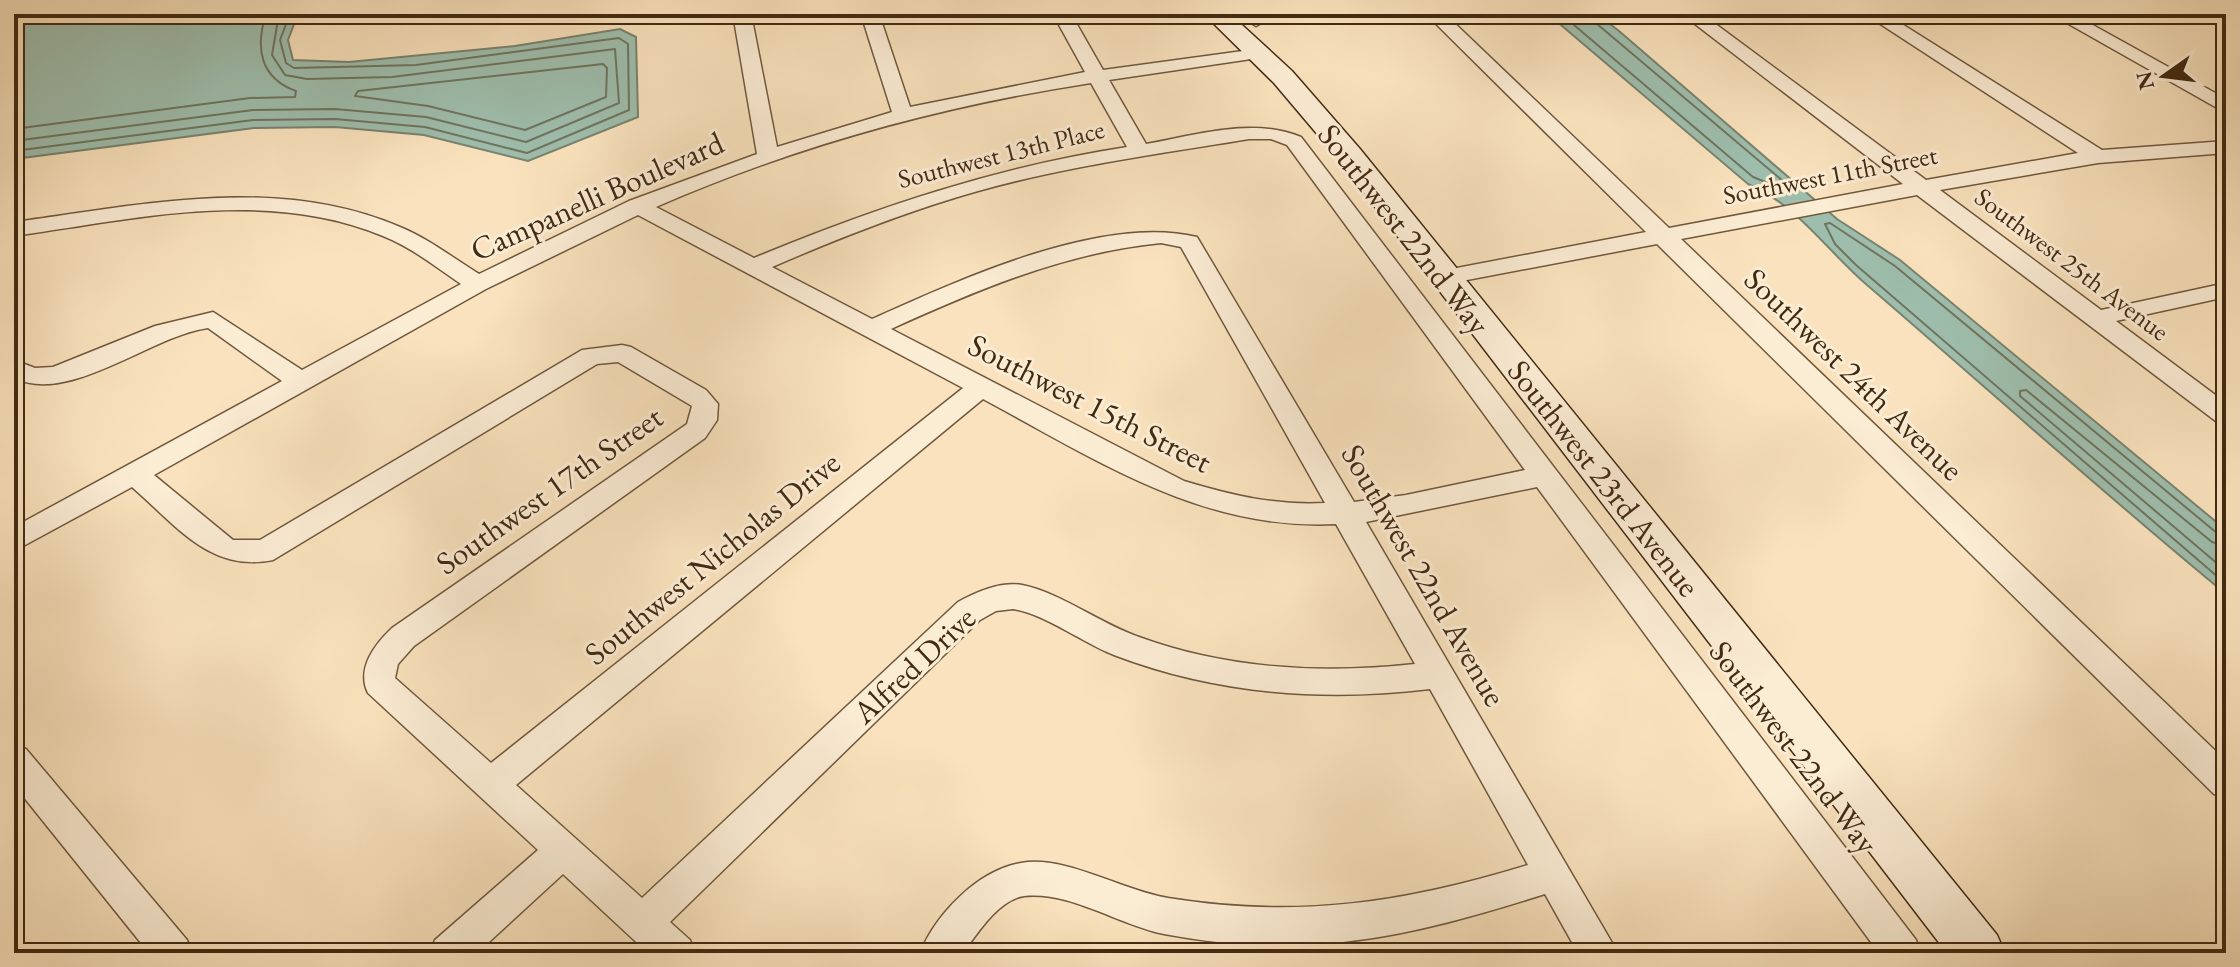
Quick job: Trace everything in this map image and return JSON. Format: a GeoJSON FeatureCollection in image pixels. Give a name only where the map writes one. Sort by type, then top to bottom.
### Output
{"type":"FeatureCollection","features":[{"type":"Feature","properties":{"kind":"street"},"geometry":{"type":"LineString","coordinates":[[742,14],[768,155]]}},
{"type":"Feature","properties":{"kind":"street"},"geometry":{"type":"LineString","coordinates":[[870,14],[903,115]]}},
{"type":"Feature","properties":{"kind":"street"},"geometry":{"type":"LineString","coordinates":[[1062,14],[1139,150]]}},
{"type":"Feature","properties":{"kind":"street","name":"Southwest 23rd Avenue"},"geometry":{"type":"LineString","coordinates":[[1216,14],[1258,52],[1316,114],[1979,953]]}},
{"type":"Feature","properties":{"kind":"street","name":"Southwest 24th Avenue"},"geometry":{"type":"LineString","coordinates":[[1435,14],[2226,783]]}},
{"type":"Feature","properties":{"kind":"street","name":"Southwest 25th Avenue"},"geometry":{"type":"LineString","coordinates":[[1691,14],[2226,416]]}},
{"type":"Feature","properties":{"kind":"street"},"geometry":{"type":"LineString","coordinates":[[1874,14],[2098,157]]}},
{"type":"Feature","properties":{"kind":"street"},"geometry":{"type":"LineString","coordinates":[[2060,14],[2226,107]]}},
{"type":"Feature","properties":{"kind":"street","name":"Campanelli Boulevard"},"geometry":{"type":"LineString","coordinates":[[14,540],[478,284],[637,206],[768,155],[903,115],[1013,90],[1258,52]]}},
{"type":"Feature","properties":{"kind":"street","name":"Southwest 13th Place"},"geometry":{"type":"LineString","coordinates":[[752,267],[857,223],[1028,171],[1249,133],[1274,133]]}},
{"type":"Feature","properties":{"kind":"street","name":"Southwest 22nd Way"},"geometry":{"type":"LineString","coordinates":[[1274,133],[1300,147],[1902,953]]}},
{"type":"Feature","properties":{"kind":"street","name":"Southwest 11th Street"},"geometry":{"type":"LineString","coordinates":[[1446,277],[1921,186],[2098,157],[2226,147]]}},
{"type":"Feature","properties":{"kind":"street","name":"Southwest 15th Street"},"geometry":{"type":"LineString","coordinates":[[637,206],[1174,488],[1208,501],[1264,513],[1348,515],[1547,475]]}},
{"type":"Feature","properties":{"kind":"street"},"geometry":{"type":"LineString","coordinates":[[14,229],[184,208],[284,207],[334,214],[389,230],[478,284]]}},
{"type":"Feature","properties":{"kind":"street","name":"Southwest 22nd Avenue"},"geometry":{"type":"LineString","coordinates":[[870,329],[931,301],[1054,259],[1151,236],[1181,238],[1196,249],[1599,953]]}},
{"type":"Feature","properties":{"kind":"street"},"geometry":{"type":"LineString","coordinates":[[2097,318],[2226,290]]}},
{"type":"Feature","properties":{"kind":"street"},"geometry":{"type":"LineString","coordinates":[[14,368],[33,378],[68,374],[166,328],[198,320],[213,320],[302,382]]}},
{"type":"Feature","properties":{"kind":"street","name":"Southwest 17th Street"},"geometry":{"type":"LineString","coordinates":[[135,474],[223,548],[235,553],[253,554],[273,549],[591,356],[622,353],[697,396],[705,404],[704,420],[696,431],[403,637],[384,659],[379,683],[676,953]]}},
{"type":"Feature","properties":{"kind":"street","name":"Southwest Nicholas Drive"},"geometry":{"type":"LineString","coordinates":[[489,786],[981,387]]}},
{"type":"Feature","properties":{"kind":"street","name":"Alfred Drive"},"geometry":{"type":"LineString","coordinates":[[642,923],[969,611],[985,601],[1003,596],[1021,597],[1129,647],[1230,674],[1338,683],[1440,675]]}},
{"type":"Feature","properties":{"kind":"street"},"geometry":{"type":"LineString","coordinates":[[14,760],[25,795],[173,953]]}},
{"type":"Feature","properties":{"kind":"street"},"geometry":{"type":"LineString","coordinates":[[449,953],[562,852]]}},
{"type":"Feature","properties":{"kind":"street"},"geometry":{"type":"LineString","coordinates":[[939,953],[985,900],[1002,886],[1023,879],[1046,881],[1162,916],[1236,926],[1311,927],[1385,920],[1432,911],[1554,874]]}},
{"type":"Feature","properties":{"kind":"water"},"geometry":{"type":"Polygon","coordinates":[[[14,14],[298,14],[288,40],[293,60],[349,62],[515,46],[620,29],[636,37],[638,117],[528,161],[424,135],[335,127],[254,128],[14,159],[14,14]]]}},
{"type":"Feature","properties":{"kind":"water"},"geometry":{"type":"Polygon","coordinates":[[[1548,14],[1597,14],[1837,219],[1900,260],[2226,530],[2226,594],[1852,272],[1797,216],[1748,184],[1548,14]]]}}]}
